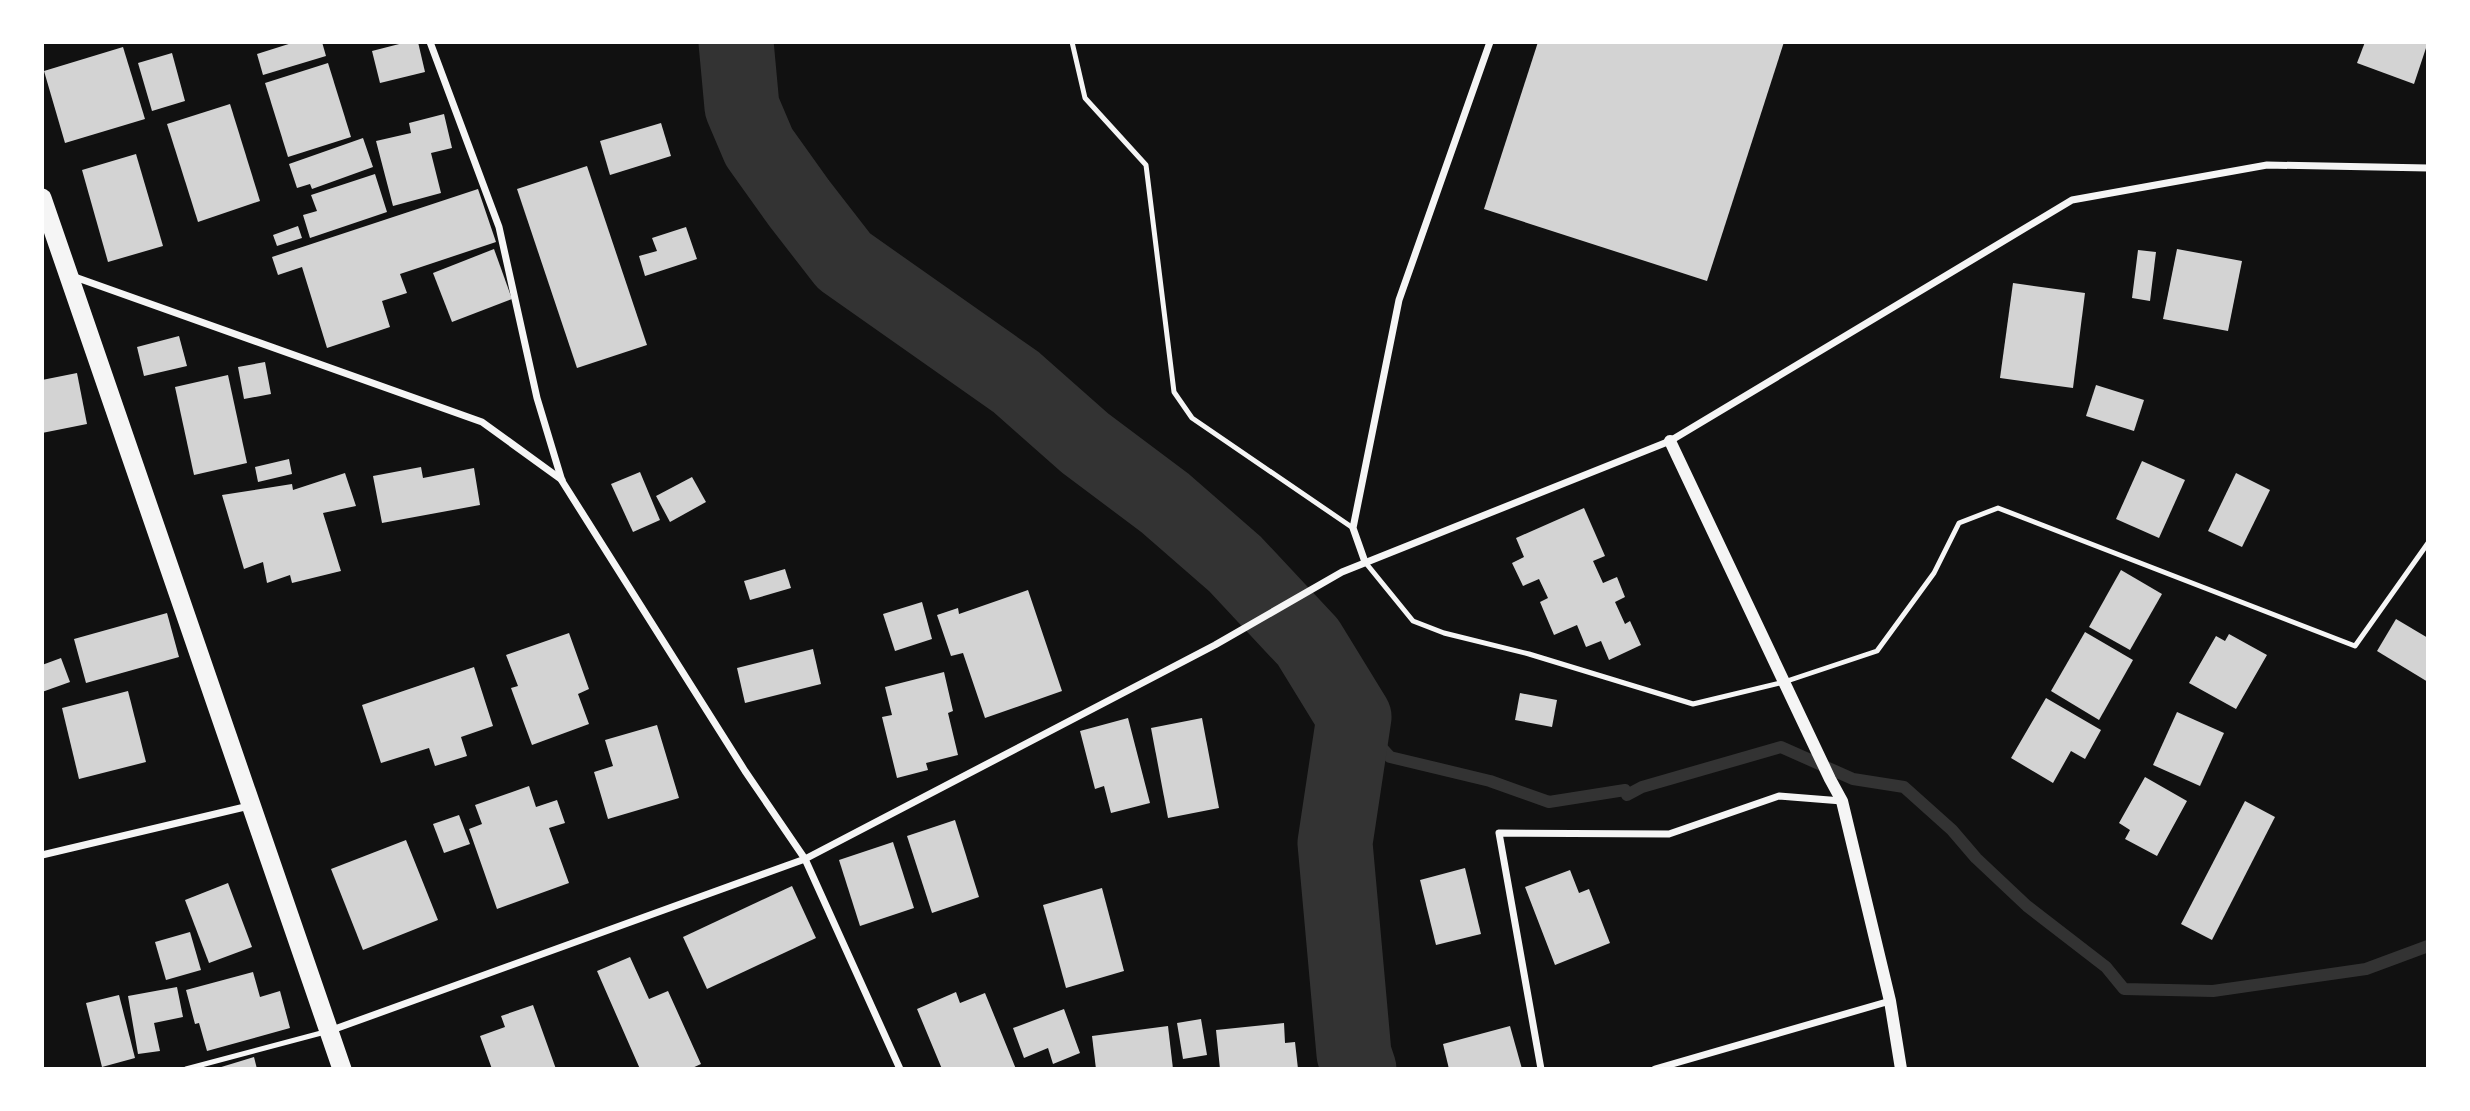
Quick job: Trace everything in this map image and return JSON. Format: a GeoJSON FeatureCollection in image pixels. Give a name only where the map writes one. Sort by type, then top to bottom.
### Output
{"type":"FeatureCollection","features":[{"type":"Feature","properties":{"kind":"highway"},"geometry":{"type":"LineString","coordinates":[[42,198],[342,1069]]}},
{"type":"Feature","properties":{"kind":"street"},"geometry":{"type":"LineString","coordinates":[[430,42],[499,227],[537,398],[562,481],[745,771],[805,859],[900,1069]]}},
{"type":"Feature","properties":{"kind":"street"},"geometry":{"type":"LineString","coordinates":[[1365,562],[1353,528],[1399,300],[1490,42]]}},
{"type":"Feature","properties":{"kind":"street"},"geometry":{"type":"LineString","coordinates":[[328,1032],[805,859],[1215,645],[1342,572],[1670,441],[2072,200],[2267,165],[2428,168]]}},
{"type":"Feature","properties":{"kind":"street"},"geometry":{"type":"LineString","coordinates":[[68,274],[482,422],[562,481]]}},
{"type":"Feature","properties":{"kind":"street"},"geometry":{"type":"LineString","coordinates":[[1670,441],[1842,801],[1890,1001],[1901,1069]]}},
{"type":"Feature","properties":{"kind":"street"},"geometry":{"type":"LineString","coordinates":[[1541,1069],[1499,833],[1670,834],[1779,796],[1842,801]]}},
{"type":"Feature","properties":{"kind":"street"},"geometry":{"type":"LineString","coordinates":[[42,855],[250,806]]}},
{"type":"Feature","properties":{"kind":"street"},"geometry":{"type":"LineString","coordinates":[[1655,1069],[1890,1001]]}},
{"type":"Feature","properties":{"kind":"lane"},"geometry":{"type":"LineString","coordinates":[[1072,42],[1085,98],[1146,165],[1174,392],[1192,418],[1353,528]]}},
{"type":"Feature","properties":{"kind":"lane"},"geometry":{"type":"LineString","coordinates":[[1365,562],[1413,621],[1444,633],[1529,654],[1693,704],[1784,682],[1877,651],[1934,573],[1959,523],[1998,508],[2355,646],[2428,543]]}},
{"type":"Feature","properties":{"kind":"lane"},"geometry":{"type":"LineString","coordinates":[[186,1069],[328,1032]]}},
{"type":"Feature","properties":{"kind":"building"},"geometry":{"type":"Polygon","coordinates":[[[295,42],[322,42],[326,56],[263,75],[257,54],[295,42]]]}},
{"type":"Feature","properties":{"kind":"building"},"geometry":{"type":"Polygon","coordinates":[[[407,42],[418,42],[425,72],[380,83],[372,51],[407,42]]]}},
{"type":"Feature","properties":{"kind":"building"},"geometry":{"type":"Polygon","coordinates":[[[1538,42],[1784,42],[1707,281],[1484,209],[1538,42]]]}},
{"type":"Feature","properties":{"kind":"building"},"geometry":{"type":"Polygon","coordinates":[[[2365,42],[2428,42],[2414,84],[2357,63],[2365,42]]]}},
{"type":"Feature","properties":{"kind":"building"},"geometry":{"type":"Polygon","coordinates":[[[123,47],[145,119],[65,143],[44,71],[123,47]]]}},
{"type":"Feature","properties":{"kind":"building"},"geometry":{"type":"Polygon","coordinates":[[[172,53],[185,101],[152,111],[138,63],[172,53]]]}},
{"type":"Feature","properties":{"kind":"building"},"geometry":{"type":"Polygon","coordinates":[[[328,63],[351,137],[288,157],[265,83],[328,63]]]}},
{"type":"Feature","properties":{"kind":"building"},"geometry":{"type":"Polygon","coordinates":[[[230,104],[260,201],[198,222],[167,124],[230,104]]]}},
{"type":"Feature","properties":{"kind":"building"},"geometry":{"type":"Polygon","coordinates":[[[444,114],[452,148],[431,153],[441,193],[393,206],[376,141],[411,133],[409,123],[444,114]]]}},
{"type":"Feature","properties":{"kind":"building"},"geometry":{"type":"Polygon","coordinates":[[[661,123],[671,156],[610,175],[600,141],[661,123]]]}},
{"type":"Feature","properties":{"kind":"building"},"geometry":{"type":"Polygon","coordinates":[[[363,138],[373,167],[312,189],[310,184],[297,188],[289,164],[363,138]]]}},
{"type":"Feature","properties":{"kind":"building"},"geometry":{"type":"Polygon","coordinates":[[[136,154],[163,246],[108,262],[82,170],[136,154]]]}},
{"type":"Feature","properties":{"kind":"building"},"geometry":{"type":"Polygon","coordinates":[[[587,166],[647,345],[577,368],[517,189],[587,166]]]}},
{"type":"Feature","properties":{"kind":"building"},"geometry":{"type":"Polygon","coordinates":[[[375,174],[387,212],[310,238],[303,215],[317,211],[311,195],[375,174]]]}},
{"type":"Feature","properties":{"kind":"building"},"geometry":{"type":"Polygon","coordinates":[[[478,189],[496,242],[400,274],[407,293],[382,301],[390,327],[327,348],[302,267],[278,275],[272,257],[478,189]]]}},
{"type":"Feature","properties":{"kind":"building"},"geometry":{"type":"Polygon","coordinates":[[[298,226],[302,238],[277,246],[273,235],[298,226]]]}},
{"type":"Feature","properties":{"kind":"building"},"geometry":{"type":"Polygon","coordinates":[[[686,227],[697,259],[645,276],[639,256],[657,251],[652,238],[686,227]]]}},
{"type":"Feature","properties":{"kind":"building"},"geometry":{"type":"Polygon","coordinates":[[[494,249],[512,299],[452,322],[433,273],[494,249]]]}},
{"type":"Feature","properties":{"kind":"building"},"geometry":{"type":"Polygon","coordinates":[[[2177,249],[2242,261],[2228,331],[2163,319],[2177,249]]]}},
{"type":"Feature","properties":{"kind":"building"},"geometry":{"type":"Polygon","coordinates":[[[2138,250],[2156,252],[2150,301],[2132,298],[2138,250]]]}},
{"type":"Feature","properties":{"kind":"building"},"geometry":{"type":"Polygon","coordinates":[[[2013,283],[2085,293],[2073,388],[2000,378],[2013,283]]]}},
{"type":"Feature","properties":{"kind":"building"},"geometry":{"type":"Polygon","coordinates":[[[179,336],[187,366],[144,376],[137,347],[179,336]]]}},
{"type":"Feature","properties":{"kind":"building"},"geometry":{"type":"Polygon","coordinates":[[[265,362],[271,394],[244,399],[238,367],[265,362]]]}},
{"type":"Feature","properties":{"kind":"building"},"geometry":{"type":"Polygon","coordinates":[[[77,373],[87,424],[42,433],[42,380],[77,373]]]}},
{"type":"Feature","properties":{"kind":"building"},"geometry":{"type":"Polygon","coordinates":[[[228,375],[247,463],[194,475],[175,387],[228,375]]]}},
{"type":"Feature","properties":{"kind":"building"},"geometry":{"type":"Polygon","coordinates":[[[2096,385],[2144,400],[2134,431],[2086,416],[2096,385]]]}},
{"type":"Feature","properties":{"kind":"building"},"geometry":{"type":"Polygon","coordinates":[[[289,459],[292,474],[258,482],[255,467],[289,459]]]}},
{"type":"Feature","properties":{"kind":"building"},"geometry":{"type":"Polygon","coordinates":[[[2142,461],[2185,480],[2159,538],[2116,519],[2142,461]]]}},
{"type":"Feature","properties":{"kind":"building"},"geometry":{"type":"Polygon","coordinates":[[[421,467],[423,478],[474,468],[480,505],[382,523],[373,476],[421,467]]]}},
{"type":"Feature","properties":{"kind":"building"},"geometry":{"type":"Polygon","coordinates":[[[640,472],[660,520],[633,532],[611,484],[640,472]]]}},
{"type":"Feature","properties":{"kind":"building"},"geometry":{"type":"Polygon","coordinates":[[[345,473],[356,506],[323,513],[341,571],[292,583],[290,575],[267,583],[263,562],[244,569],[222,495],[292,484],[293,490],[345,473]]]}},
{"type":"Feature","properties":{"kind":"building"},"geometry":{"type":"Polygon","coordinates":[[[2236,473],[2270,490],[2242,547],[2208,531],[2236,473]]]}},
{"type":"Feature","properties":{"kind":"building"},"geometry":{"type":"Polygon","coordinates":[[[692,477],[706,502],[670,522],[656,496],[692,477]]]}},
{"type":"Feature","properties":{"kind":"building"},"geometry":{"type":"Polygon","coordinates":[[[1584,508],[1605,556],[1593,561],[1603,583],[1617,577],[1625,597],[1615,602],[1625,624],[1630,621],[1641,645],[1609,660],[1601,641],[1586,647],[1577,625],[1554,635],[1540,602],[1548,598],[1539,579],[1523,586],[1512,563],[1524,557],[1516,538],[1584,508]]]}},
{"type":"Feature","properties":{"kind":"building"},"geometry":{"type":"Polygon","coordinates":[[[785,569],[791,588],[750,600],[744,581],[785,569]]]}},
{"type":"Feature","properties":{"kind":"building"},"geometry":{"type":"Polygon","coordinates":[[[2121,570],[2162,594],[2130,650],[2089,627],[2121,570]]]}},
{"type":"Feature","properties":{"kind":"building"},"geometry":{"type":"Polygon","coordinates":[[[1028,590],[1062,691],[985,718],[963,653],[951,656],[937,615],[958,608],[959,614],[1028,590]]]}},
{"type":"Feature","properties":{"kind":"building"},"geometry":{"type":"Polygon","coordinates":[[[922,602],[932,639],[895,651],[883,614],[922,602]]]}},
{"type":"Feature","properties":{"kind":"building"},"geometry":{"type":"Polygon","coordinates":[[[167,613],[179,657],[86,683],[74,639],[167,613]]]}},
{"type":"Feature","properties":{"kind":"building"},"geometry":{"type":"Polygon","coordinates":[[[2396,619],[2428,638],[2428,682],[2377,651],[2396,619]]]}},
{"type":"Feature","properties":{"kind":"building"},"geometry":{"type":"Polygon","coordinates":[[[2085,632],[2133,660],[2099,720],[2051,691],[2085,632]]]}},
{"type":"Feature","properties":{"kind":"building"},"geometry":{"type":"Polygon","coordinates":[[[569,633],[589,689],[578,694],[589,724],[532,745],[511,688],[518,686],[506,655],[569,633]]]}},
{"type":"Feature","properties":{"kind":"building"},"geometry":{"type":"Polygon","coordinates":[[[2229,634],[2267,655],[2236,709],[2189,683],[2216,636],[2225,641],[2229,634]]]}},
{"type":"Feature","properties":{"kind":"building"},"geometry":{"type":"Polygon","coordinates":[[[813,649],[821,684],[745,703],[737,668],[813,649]]]}},
{"type":"Feature","properties":{"kind":"building"},"geometry":{"type":"Polygon","coordinates":[[[61,658],[70,682],[42,692],[42,665],[61,658]]]}},
{"type":"Feature","properties":{"kind":"building"},"geometry":{"type":"Polygon","coordinates":[[[474,667],[493,726],[461,737],[467,756],[435,766],[429,748],[381,763],[362,705],[474,667]]]}},
{"type":"Feature","properties":{"kind":"building"},"geometry":{"type":"Polygon","coordinates":[[[944,672],[953,711],[948,713],[958,755],[926,763],[928,770],[897,778],[882,717],[892,715],[885,687],[944,672]]]}},
{"type":"Feature","properties":{"kind":"building"},"geometry":{"type":"Polygon","coordinates":[[[128,691],[146,762],[79,779],[62,708],[128,691]]]}},
{"type":"Feature","properties":{"kind":"building"},"geometry":{"type":"Polygon","coordinates":[[[1520,693],[1557,700],[1552,727],[1515,720],[1520,693]]]}},
{"type":"Feature","properties":{"kind":"building"},"geometry":{"type":"Polygon","coordinates":[[[2046,698],[2101,730],[2085,759],[2071,751],[2053,783],[2011,758],[2046,698]]]}},
{"type":"Feature","properties":{"kind":"building"},"geometry":{"type":"Polygon","coordinates":[[[2177,712],[2224,733],[2200,786],[2153,765],[2177,712]]]}},
{"type":"Feature","properties":{"kind":"building"},"geometry":{"type":"Polygon","coordinates":[[[1128,718],[1150,803],[1111,813],[1104,786],[1095,789],[1080,731],[1128,718]]]}},
{"type":"Feature","properties":{"kind":"building"},"geometry":{"type":"Polygon","coordinates":[[[1202,718],[1219,808],[1168,818],[1151,728],[1202,718]]]}},
{"type":"Feature","properties":{"kind":"building"},"geometry":{"type":"Polygon","coordinates":[[[657,725],[679,798],[608,819],[594,772],[613,766],[605,740],[657,725]]]}},
{"type":"Feature","properties":{"kind":"building"},"geometry":{"type":"Polygon","coordinates":[[[2145,777],[2187,801],[2157,856],[2125,839],[2130,830],[2119,823],[2145,777]]]}},
{"type":"Feature","properties":{"kind":"building"},"geometry":{"type":"Polygon","coordinates":[[[529,786],[536,807],[557,800],[565,823],[549,828],[569,883],[497,909],[469,829],[482,824],[475,805],[529,786]]]}},
{"type":"Feature","properties":{"kind":"building"},"geometry":{"type":"Polygon","coordinates":[[[2245,801],[2275,817],[2212,940],[2181,924],[2245,801]]]}},
{"type":"Feature","properties":{"kind":"building"},"geometry":{"type":"Polygon","coordinates":[[[459,815],[470,844],[444,853],[433,824],[459,815]]]}},
{"type":"Feature","properties":{"kind":"building"},"geometry":{"type":"Polygon","coordinates":[[[955,820],[979,897],[932,913],[907,836],[955,820]]]}},
{"type":"Feature","properties":{"kind":"building"},"geometry":{"type":"Polygon","coordinates":[[[406,840],[438,920],[363,950],[331,869],[406,840]]]}},
{"type":"Feature","properties":{"kind":"building"},"geometry":{"type":"Polygon","coordinates":[[[893,842],[914,908],[860,926],[839,860],[893,842]]]}},
{"type":"Feature","properties":{"kind":"building"},"geometry":{"type":"Polygon","coordinates":[[[1465,868],[1481,934],[1436,945],[1420,880],[1465,868]]]}},
{"type":"Feature","properties":{"kind":"building"},"geometry":{"type":"Polygon","coordinates":[[[1570,870],[1579,893],[1589,889],[1610,943],[1555,965],[1525,887],[1570,870]]]}},
{"type":"Feature","properties":{"kind":"building"},"geometry":{"type":"Polygon","coordinates":[[[228,883],[252,947],[209,963],[185,900],[228,883]]]}},
{"type":"Feature","properties":{"kind":"building"},"geometry":{"type":"Polygon","coordinates":[[[792,886],[816,938],[707,989],[683,937],[792,886]]]}},
{"type":"Feature","properties":{"kind":"building"},"geometry":{"type":"Polygon","coordinates":[[[1102,888],[1124,971],[1066,988],[1043,905],[1102,888]]]}},
{"type":"Feature","properties":{"kind":"building"},"geometry":{"type":"Polygon","coordinates":[[[190,932],[201,970],[166,980],[155,942],[190,932]]]}},
{"type":"Feature","properties":{"kind":"building"},"geometry":{"type":"Polygon","coordinates":[[[630,957],[649,999],[668,991],[701,1064],[690,1069],[640,1069],[597,971],[630,957]]]}},
{"type":"Feature","properties":{"kind":"building"},"geometry":{"type":"Polygon","coordinates":[[[253,972],[260,997],[280,991],[290,1028],[207,1051],[199,1023],[195,1024],[186,990],[253,972]]]}},
{"type":"Feature","properties":{"kind":"building"},"geometry":{"type":"Polygon","coordinates":[[[177,987],[183,1017],[154,1023],[160,1051],[138,1054],[128,996],[177,987]]]}},
{"type":"Feature","properties":{"kind":"building"},"geometry":{"type":"Polygon","coordinates":[[[956,992],[960,1003],[985,993],[1016,1069],[942,1069],[917,1009],[956,992]]]}},
{"type":"Feature","properties":{"kind":"building"},"geometry":{"type":"Polygon","coordinates":[[[119,995],[135,1058],[102,1067],[86,1003],[119,995]]]}},
{"type":"Feature","properties":{"kind":"building"},"geometry":{"type":"Polygon","coordinates":[[[533,1005],[556,1069],[492,1069],[480,1036],[505,1027],[501,1016],[533,1005]]]}},
{"type":"Feature","properties":{"kind":"building"},"geometry":{"type":"Polygon","coordinates":[[[1064,1009],[1080,1053],[1053,1064],[1048,1048],[1024,1058],[1013,1028],[1064,1009]]]}},
{"type":"Feature","properties":{"kind":"building"},"geometry":{"type":"Polygon","coordinates":[[[1201,1019],[1207,1055],[1183,1059],[1177,1023],[1201,1019]]]}},
{"type":"Feature","properties":{"kind":"building"},"geometry":{"type":"Polygon","coordinates":[[[1284,1023],[1285,1043],[1295,1042],[1298,1069],[1220,1069],[1216,1030],[1284,1023]]]}},
{"type":"Feature","properties":{"kind":"building"},"geometry":{"type":"Polygon","coordinates":[[[1168,1026],[1173,1069],[1096,1069],[1092,1036],[1168,1026]]]}},
{"type":"Feature","properties":{"kind":"building"},"geometry":{"type":"Polygon","coordinates":[[[1510,1026],[1522,1069],[1449,1069],[1443,1044],[1510,1026]]]}},
{"type":"Feature","properties":{"kind":"building"},"geometry":{"type":"Polygon","coordinates":[[[254,1057],[257,1069],[218,1069],[218,1068],[254,1057]]]}},
{"type":"Feature","properties":{"kind":"waterway"},"geometry":{"type":"LineString","coordinates":[[736,42],[742,107],[759,147],[844,261],[1016,382],[1085,443],[1165,503],[1235,564],[1308,642],[1354,717],[1335,843],[1354,1054],[1359,1069]]}},
{"type":"Feature","properties":{"kind":"waterway"},"geometry":{"type":"LineString","coordinates":[[1354,717],[1390,757],[1490,781],[1549,802],[1625,790],[1627,795],[1642,787],[1781,747],[1853,779],[1904,787],[1952,830],[1976,858],[2027,906],[2106,967],[2124,989],[2213,991],[2366,969],[2428,946]]}}]}
